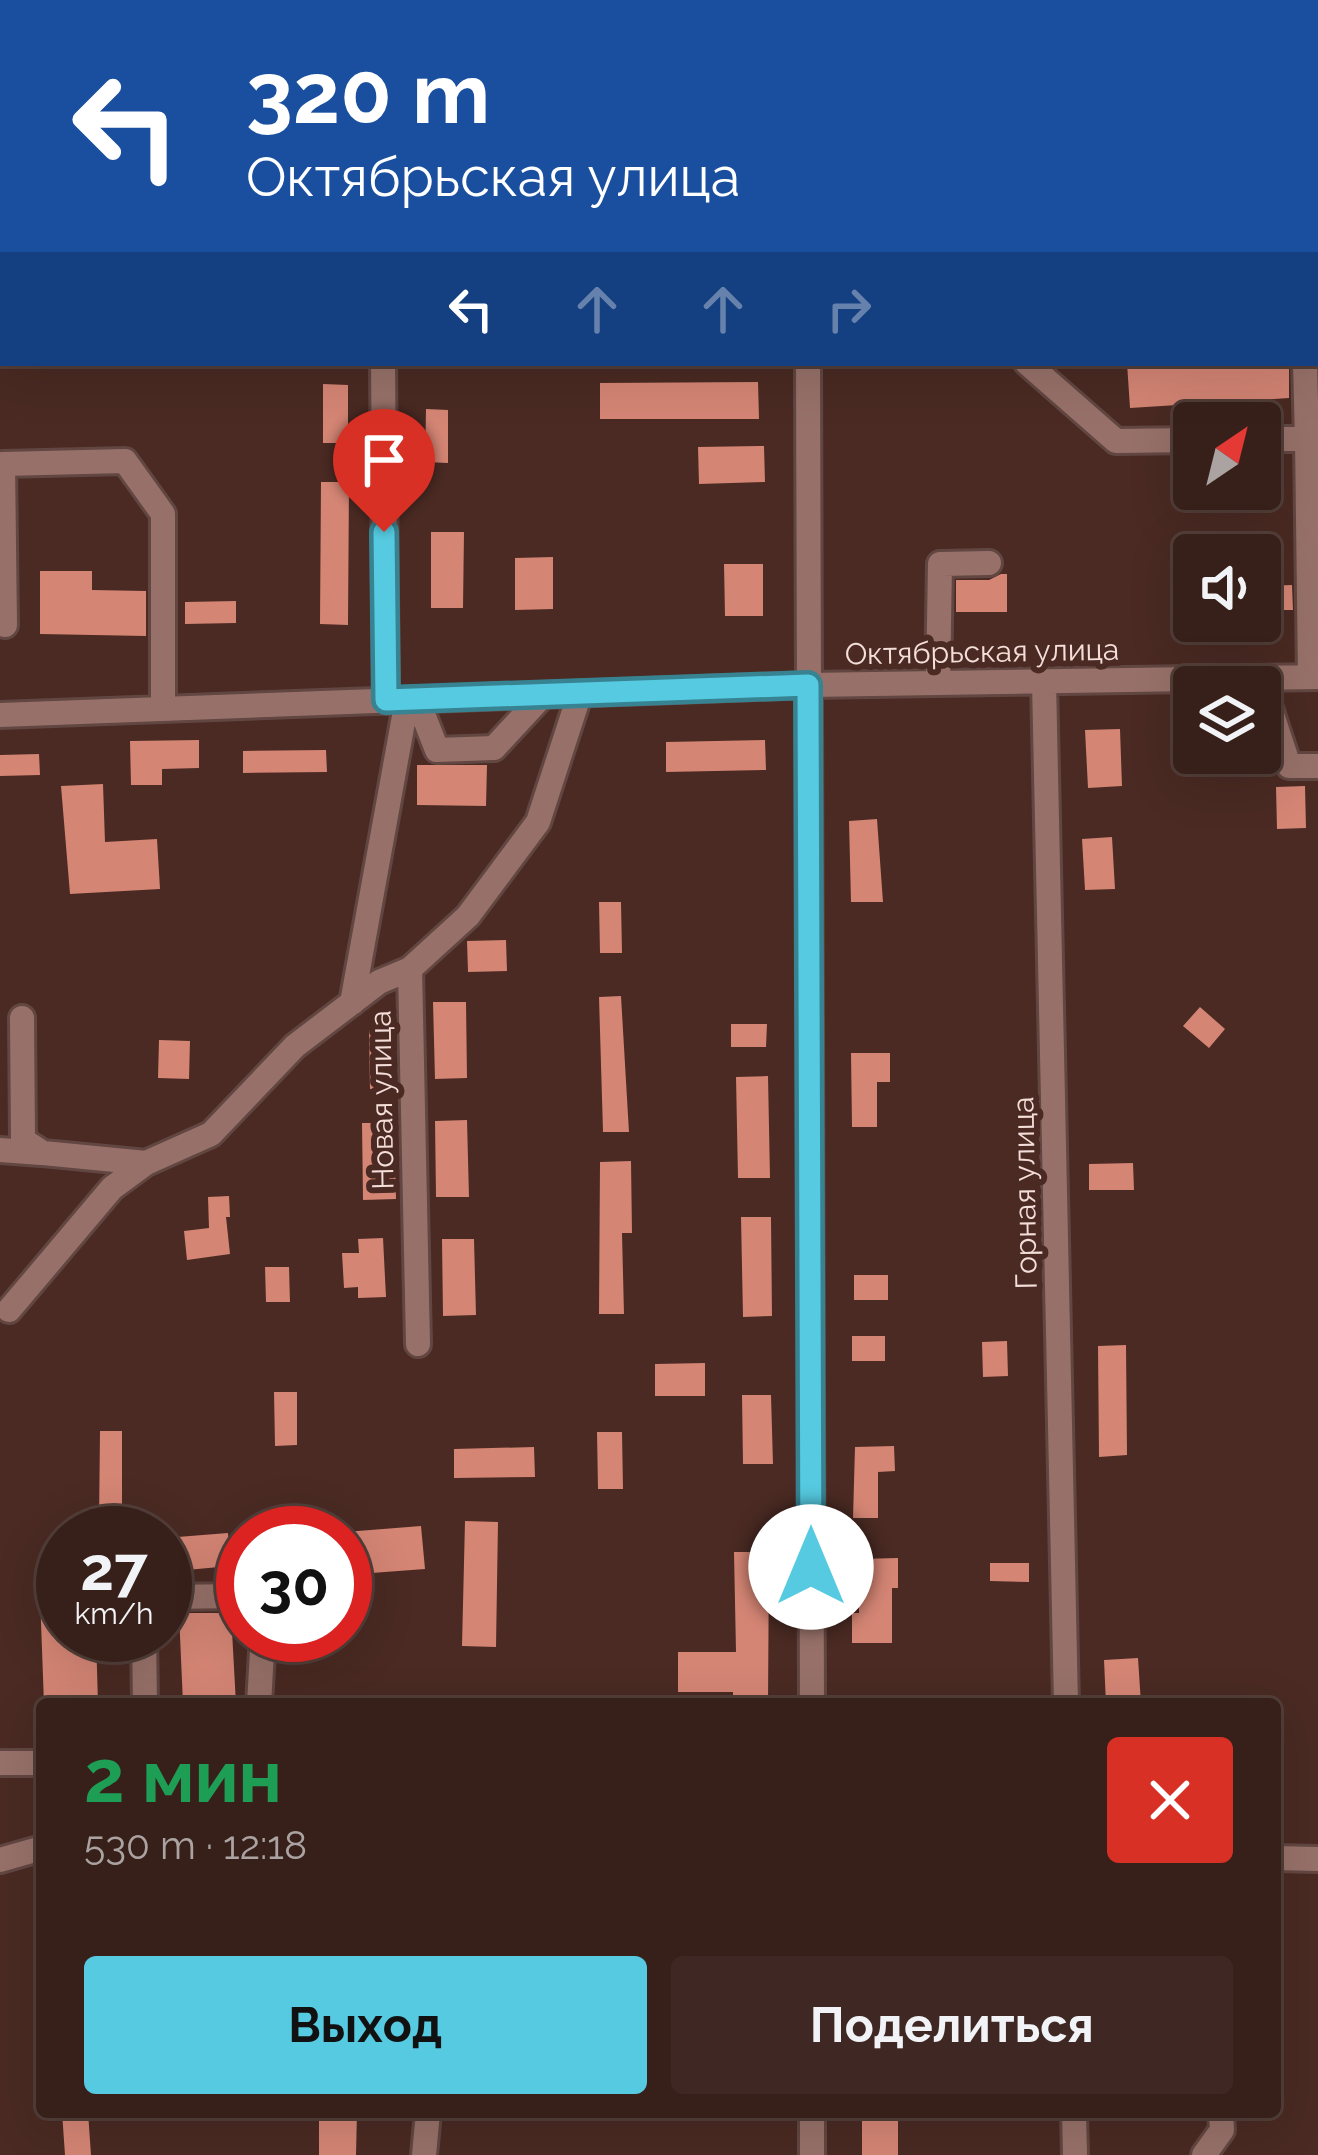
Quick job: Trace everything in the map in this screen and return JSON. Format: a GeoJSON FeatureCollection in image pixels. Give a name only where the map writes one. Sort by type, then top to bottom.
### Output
{"type":"FeatureCollection","features":[{"type":"Feature","properties":{"kind":"street"},"geometry":{"type":"LineString","coordinates":[[352,1003],[403,700],[383,366]]}},
{"type":"Feature","properties":{"kind":"street"},"geometry":{"type":"LineString","coordinates":[[808,366],[812,1698]]}},
{"type":"Feature","properties":{"kind":"street"},"geometry":{"type":"LineString","coordinates":[[1030,366],[1116,441],[1173,440]]}},
{"type":"Feature","properties":{"kind":"street"},"geometry":{"type":"LineString","coordinates":[[1304,366],[1314,677]]}},
{"type":"Feature","properties":{"kind":"street"},"geometry":{"type":"LineString","coordinates":[[1281,440],[1307,439]]}},
{"type":"Feature","properties":{"kind":"street"},"geometry":{"type":"LineString","coordinates":[[5,625],[3,464],[125,461],[163,514],[163,709]]}},
{"type":"Feature","properties":{"kind":"street"},"geometry":{"type":"LineString","coordinates":[[938,682],[940,564],[989,563]]}},
{"type":"Feature","properties":{"kind":"street","name":"Октябрьская улица"},"geometry":{"type":"LineString","coordinates":[[1281,678],[1314,677]]}},
{"type":"Feature","properties":{"kind":"street","name":"Октябрьская улица"},"geometry":{"type":"LineString","coordinates":[[0,715],[808,685],[1173,679]]}},
{"type":"Feature","properties":{"kind":"street","name":"Горная улица"},"geometry":{"type":"LineString","coordinates":[[1044,681],[1066,1698]]}},
{"type":"Feature","properties":{"kind":"street","name":"Новая улица"},"geometry":{"type":"LineString","coordinates":[[418,1344],[410,970],[468,916],[538,822],[580,693]]}},
{"type":"Feature","properties":{"kind":"street"},"geometry":{"type":"LineString","coordinates":[[403,700],[437,750],[494,748],[544,695]]}},
{"type":"Feature","properties":{"kind":"street"},"geometry":{"type":"LineString","coordinates":[[1281,742],[1289,766],[1318,766]]}},
{"type":"Feature","properties":{"kind":"street"},"geometry":{"type":"LineString","coordinates":[[9,1310],[112,1188],[146,1163],[211,1133],[295,1046],[379,982],[410,970]]}},
{"type":"Feature","properties":{"kind":"street"},"geometry":{"type":"LineString","coordinates":[[22,1018],[22,1140],[43,1154]]}},
{"type":"Feature","properties":{"kind":"street"},"geometry":{"type":"LineString","coordinates":[[0,1150],[146,1163]]}},
{"type":"Feature","properties":{"kind":"street"},"geometry":{"type":"LineString","coordinates":[[144,1662],[145,1698]]}},
{"type":"Feature","properties":{"kind":"street"},"geometry":{"type":"LineString","coordinates":[[260,1698],[261,1662]]}},
{"type":"Feature","properties":{"kind":"street"},"geometry":{"type":"LineString","coordinates":[[0,1763],[36,1763]]}},
{"type":"Feature","properties":{"kind":"street"},"geometry":{"type":"LineString","coordinates":[[0,1860],[36,1850]]}},
{"type":"Feature","properties":{"kind":"street"},"geometry":{"type":"LineString","coordinates":[[1281,1858],[1318,1858]]}},
{"type":"Feature","properties":{"kind":"street"},"geometry":{"type":"LineString","coordinates":[[424,2155],[427,2118]]}},
{"type":"Feature","properties":{"kind":"street"},"geometry":{"type":"LineString","coordinates":[[812,2118],[812,2155]]}},
{"type":"Feature","properties":{"kind":"street"},"geometry":{"type":"LineString","coordinates":[[1074,2118],[1075,2155]]}},
{"type":"Feature","properties":{"kind":"street"},"geometry":{"type":"LineString","coordinates":[[1204,2155],[1222,2130],[1221,2118]]}},
{"type":"Feature","properties":{"kind":"building"},"geometry":{"type":"Polygon","coordinates":[[[1127,366],[1289,366],[1289,398],[1130,408],[1127,366]]]}},
{"type":"Feature","properties":{"kind":"building"},"geometry":{"type":"Polygon","coordinates":[[[758,382],[759,419],[600,419],[600,383],[758,382]]]}},
{"type":"Feature","properties":{"kind":"building"},"geometry":{"type":"Polygon","coordinates":[[[323,384],[348,385],[348,443],[323,443],[323,384]]]}},
{"type":"Feature","properties":{"kind":"building"},"geometry":{"type":"Polygon","coordinates":[[[426,409],[448,410],[448,463],[425,462],[426,409]]]}},
{"type":"Feature","properties":{"kind":"building"},"geometry":{"type":"Polygon","coordinates":[[[764,446],[765,482],[699,484],[698,447],[764,446]]]}},
{"type":"Feature","properties":{"kind":"building"},"geometry":{"type":"Polygon","coordinates":[[[321,482],[349,482],[348,625],[320,624],[321,482]]]}},
{"type":"Feature","properties":{"kind":"building"},"geometry":{"type":"Polygon","coordinates":[[[431,532],[464,532],[463,608],[431,608],[431,532]]]}},
{"type":"Feature","properties":{"kind":"building"},"geometry":{"type":"Polygon","coordinates":[[[553,557],[553,609],[515,610],[515,558],[553,557]]]}},
{"type":"Feature","properties":{"kind":"building"},"geometry":{"type":"Polygon","coordinates":[[[724,564],[763,564],[763,616],[725,616],[724,564]]]}},
{"type":"Feature","properties":{"kind":"building"},"geometry":{"type":"Polygon","coordinates":[[[40,571],[92,571],[92,590],[146,591],[146,636],[40,634],[40,571]]]}},
{"type":"Feature","properties":{"kind":"building"},"geometry":{"type":"Polygon","coordinates":[[[1007,574],[1007,612],[956,612],[956,580],[989,580],[1007,574]]]}},
{"type":"Feature","properties":{"kind":"building"},"geometry":{"type":"Polygon","coordinates":[[[1281,585],[1292,585],[1293,610],[1281,610],[1281,585]]]}},
{"type":"Feature","properties":{"kind":"building"},"geometry":{"type":"Polygon","coordinates":[[[236,601],[236,623],[185,624],[185,602],[236,601]]]}},
{"type":"Feature","properties":{"kind":"building"},"geometry":{"type":"Polygon","coordinates":[[[1120,729],[1122,786],[1088,788],[1085,730],[1120,729]]]}},
{"type":"Feature","properties":{"kind":"building"},"geometry":{"type":"Polygon","coordinates":[[[199,740],[199,768],[162,769],[162,785],[131,785],[130,741],[199,740]]]}},
{"type":"Feature","properties":{"kind":"building"},"geometry":{"type":"Polygon","coordinates":[[[765,740],[766,770],[666,772],[666,742],[765,740]]]}},
{"type":"Feature","properties":{"kind":"building"},"geometry":{"type":"Polygon","coordinates":[[[326,750],[327,772],[243,773],[243,751],[326,750]]]}},
{"type":"Feature","properties":{"kind":"building"},"geometry":{"type":"Polygon","coordinates":[[[39,754],[40,775],[0,776],[0,755],[39,754]]]}},
{"type":"Feature","properties":{"kind":"building"},"geometry":{"type":"Polygon","coordinates":[[[417,765],[487,765],[486,806],[417,805],[417,765]]]}},
{"type":"Feature","properties":{"kind":"building"},"geometry":{"type":"Polygon","coordinates":[[[103,784],[105,842],[157,839],[160,889],[70,894],[61,786],[103,784]]]}},
{"type":"Feature","properties":{"kind":"building"},"geometry":{"type":"Polygon","coordinates":[[[1305,786],[1306,828],[1277,829],[1276,787],[1305,786]]]}},
{"type":"Feature","properties":{"kind":"building"},"geometry":{"type":"Polygon","coordinates":[[[877,819],[883,902],[851,902],[849,821],[877,819]]]}},
{"type":"Feature","properties":{"kind":"building"},"geometry":{"type":"Polygon","coordinates":[[[1112,837],[1115,889],[1085,890],[1082,839],[1112,837]]]}},
{"type":"Feature","properties":{"kind":"building"},"geometry":{"type":"Polygon","coordinates":[[[599,902],[621,902],[622,953],[600,953],[599,902]]]}},
{"type":"Feature","properties":{"kind":"building"},"geometry":{"type":"Polygon","coordinates":[[[506,940],[507,971],[468,972],[467,941],[506,940]]]}},
{"type":"Feature","properties":{"kind":"building"},"geometry":{"type":"Polygon","coordinates":[[[621,996],[629,1132],[603,1132],[599,997],[621,996]]]}},
{"type":"Feature","properties":{"kind":"building"},"geometry":{"type":"Polygon","coordinates":[[[433,1002],[466,1002],[467,1078],[435,1079],[433,1002]]]}},
{"type":"Feature","properties":{"kind":"building"},"geometry":{"type":"Polygon","coordinates":[[[1200,1007],[1225,1029],[1209,1048],[1183,1026],[1200,1007]]]}},
{"type":"Feature","properties":{"kind":"building"},"geometry":{"type":"Polygon","coordinates":[[[731,1024],[767,1024],[766,1047],[731,1047],[731,1024]]]}},
{"type":"Feature","properties":{"kind":"building"},"geometry":{"type":"Polygon","coordinates":[[[369,1030],[394,1030],[395,1088],[370,1089],[369,1030]]]}},
{"type":"Feature","properties":{"kind":"building"},"geometry":{"type":"Polygon","coordinates":[[[159,1040],[190,1041],[189,1079],[158,1078],[159,1040]]]}},
{"type":"Feature","properties":{"kind":"building"},"geometry":{"type":"Polygon","coordinates":[[[851,1053],[890,1053],[890,1082],[877,1082],[877,1127],[852,1127],[851,1053]]]}},
{"type":"Feature","properties":{"kind":"building"},"geometry":{"type":"Polygon","coordinates":[[[768,1076],[770,1178],[738,1178],[736,1077],[768,1076]]]}},
{"type":"Feature","properties":{"kind":"building"},"geometry":{"type":"Polygon","coordinates":[[[467,1120],[469,1197],[436,1197],[435,1121],[467,1120]]]}},
{"type":"Feature","properties":{"kind":"building"},"geometry":{"type":"Polygon","coordinates":[[[362,1123],[394,1123],[396,1199],[363,1200],[362,1123]]]}},
{"type":"Feature","properties":{"kind":"building"},"geometry":{"type":"Polygon","coordinates":[[[631,1161],[632,1233],[622,1233],[624,1314],[599,1314],[600,1162],[631,1161]]]}},
{"type":"Feature","properties":{"kind":"building"},"geometry":{"type":"Polygon","coordinates":[[[1133,1163],[1134,1190],[1089,1190],[1089,1164],[1133,1163]]]}},
{"type":"Feature","properties":{"kind":"building"},"geometry":{"type":"Polygon","coordinates":[[[229,1196],[230,1254],[187,1260],[184,1231],[209,1228],[208,1197],[229,1196]]]}},
{"type":"Feature","properties":{"kind":"building"},"geometry":{"type":"Polygon","coordinates":[[[741,1217],[771,1217],[772,1316],[743,1317],[741,1217]]]}},
{"type":"Feature","properties":{"kind":"building"},"geometry":{"type":"Polygon","coordinates":[[[383,1238],[386,1297],[358,1298],[358,1287],[344,1288],[342,1253],[359,1253],[358,1239],[383,1238]]]}},
{"type":"Feature","properties":{"kind":"building"},"geometry":{"type":"Polygon","coordinates":[[[442,1239],[474,1239],[476,1315],[443,1316],[442,1239]]]}},
{"type":"Feature","properties":{"kind":"building"},"geometry":{"type":"Polygon","coordinates":[[[265,1267],[289,1267],[290,1302],[266,1302],[265,1267]]]}},
{"type":"Feature","properties":{"kind":"building"},"geometry":{"type":"Polygon","coordinates":[[[854,1275],[888,1275],[888,1300],[854,1300],[854,1275]]]}},
{"type":"Feature","properties":{"kind":"building"},"geometry":{"type":"Polygon","coordinates":[[[852,1336],[885,1336],[885,1361],[852,1361],[852,1336]]]}},
{"type":"Feature","properties":{"kind":"building"},"geometry":{"type":"Polygon","coordinates":[[[1007,1341],[1008,1376],[983,1377],[982,1342],[1007,1341]]]}},
{"type":"Feature","properties":{"kind":"building"},"geometry":{"type":"Polygon","coordinates":[[[1126,1345],[1127,1455],[1099,1457],[1098,1346],[1126,1345]]]}},
{"type":"Feature","properties":{"kind":"building"},"geometry":{"type":"Polygon","coordinates":[[[705,1363],[705,1396],[655,1396],[655,1364],[705,1363]]]}},
{"type":"Feature","properties":{"kind":"building"},"geometry":{"type":"Polygon","coordinates":[[[274,1392],[297,1392],[297,1445],[275,1446],[274,1392]]]}},
{"type":"Feature","properties":{"kind":"building"},"geometry":{"type":"Polygon","coordinates":[[[742,1395],[771,1395],[773,1464],[743,1464],[742,1395]]]}},
{"type":"Feature","properties":{"kind":"building"},"geometry":{"type":"Polygon","coordinates":[[[100,1431],[122,1431],[122,1506],[99,1506],[100,1431]]]}},
{"type":"Feature","properties":{"kind":"building"},"geometry":{"type":"Polygon","coordinates":[[[597,1432],[622,1432],[623,1489],[598,1489],[597,1432]]]}},
{"type":"Feature","properties":{"kind":"building"},"geometry":{"type":"Polygon","coordinates":[[[894,1446],[895,1471],[878,1472],[878,1518],[853,1518],[855,1447],[894,1446]]]}},
{"type":"Feature","properties":{"kind":"building"},"geometry":{"type":"Polygon","coordinates":[[[534,1447],[535,1477],[454,1478],[454,1449],[534,1447]]]}},
{"type":"Feature","properties":{"kind":"building"},"geometry":{"type":"Polygon","coordinates":[[[465,1521],[498,1522],[496,1647],[462,1646],[465,1521]]]}},
{"type":"Feature","properties":{"kind":"building"},"geometry":{"type":"Polygon","coordinates":[[[421,1526],[425,1569],[372,1573],[372,1530],[421,1526]]]}},
{"type":"Feature","properties":{"kind":"building"},"geometry":{"type":"Polygon","coordinates":[[[216,1534],[216,1567],[192,1570],[192,1536],[216,1534]]]}},
{"type":"Feature","properties":{"kind":"building"},"geometry":{"type":"Polygon","coordinates":[[[734,1552],[769,1552],[768,1698],[733,1698],[733,1692],[678,1692],[678,1652],[736,1652],[734,1552]]]}},
{"type":"Feature","properties":{"kind":"building"},"geometry":{"type":"Polygon","coordinates":[[[898,1558],[898,1588],[892,1588],[892,1643],[852,1643],[852,1613],[859,1613],[859,1559],[898,1558]]]}},
{"type":"Feature","properties":{"kind":"building"},"geometry":{"type":"Polygon","coordinates":[[[990,1563],[1029,1563],[1029,1582],[990,1581],[990,1563]]]}},
{"type":"Feature","properties":{"kind":"building"},"geometry":{"type":"Polygon","coordinates":[[[192,1613],[216,1613],[216,1662],[234,1662],[236,1698],[183,1698],[181,1662],[192,1662],[192,1613]]]}},
{"type":"Feature","properties":{"kind":"building"},"geometry":{"type":"Polygon","coordinates":[[[1138,1658],[1141,1698],[1106,1698],[1104,1660],[1138,1658]]]}},
{"type":"Feature","properties":{"kind":"building"},"geometry":{"type":"Polygon","coordinates":[[[42,1662],[97,1662],[98,1698],[44,1698],[42,1662]]]}},
{"type":"Feature","properties":{"kind":"building"},"geometry":{"type":"Polygon","coordinates":[[[62,2118],[88,2118],[91,2155],[65,2155],[62,2118]]]}},
{"type":"Feature","properties":{"kind":"building"},"geometry":{"type":"Polygon","coordinates":[[[319,2118],[357,2118],[356,2155],[319,2155],[319,2118]]]}},
{"type":"Feature","properties":{"kind":"building"},"geometry":{"type":"Polygon","coordinates":[[[862,2118],[898,2118],[898,2155],[862,2155],[862,2118]]]}},
{"type":"Feature","properties":{"kind":"route"},"geometry":{"type":"LineString","coordinates":[[384,532],[386,700],[808,685],[811,1567]]}}]}
